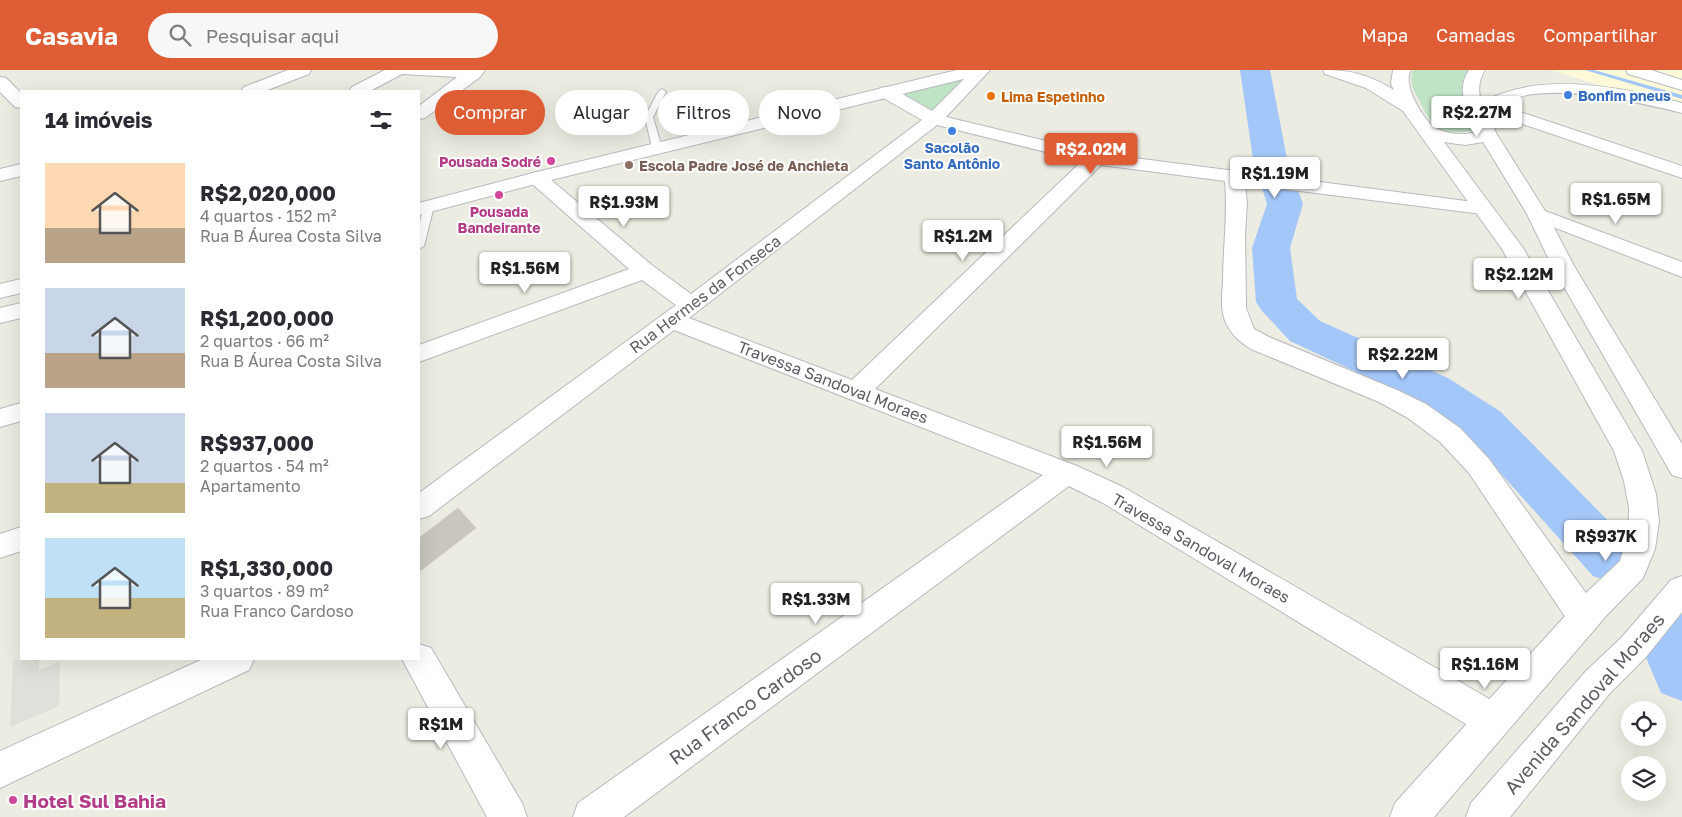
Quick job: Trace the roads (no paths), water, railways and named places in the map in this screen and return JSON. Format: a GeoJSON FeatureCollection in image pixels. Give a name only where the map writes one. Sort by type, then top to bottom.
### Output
{"type":"FeatureCollection","features":[{"type":"Feature","properties":{"kind":"street"},"geometry":{"type":"LineString","coordinates":[[253,90],[303,70]]}},
{"type":"Feature","properties":{"kind":"street"},"geometry":{"type":"LineString","coordinates":[[360,90],[397,70]]}},
{"type":"Feature","properties":{"kind":"street"},"geometry":{"type":"LineString","coordinates":[[405,70],[476,71]]}},
{"type":"Feature","properties":{"kind":"street"},"geometry":{"type":"LineString","coordinates":[[424,208],[657,148],[980,70]]}},
{"type":"Feature","properties":{"kind":"street","name":"Rua Hermes da Fonseca"},"geometry":{"type":"LineString","coordinates":[[420,507],[681,312],[934,119],[980,70]]}},
{"type":"Feature","properties":{"kind":"street"},"geometry":{"type":"LineString","coordinates":[[1331,70],[1372,84],[1410,107]]}},
{"type":"Feature","properties":{"kind":"street"},"geometry":{"type":"LineString","coordinates":[[1402,70],[1400,72],[1400,84],[1410,107],[1512,248],[1628,451],[1640,485],[1646,522],[1634,568],[1584,617],[1409,817]]}},
{"type":"Feature","properties":{"kind":"street"},"geometry":{"type":"LineString","coordinates":[[1477,70],[1470,86],[1472,98],[1564,266],[1682,468]]}},
{"type":"Feature","properties":{"kind":"street"},"geometry":{"type":"LineString","coordinates":[[1634,70],[1682,85]]}},
{"type":"Feature","properties":{"kind":"street"},"geometry":{"type":"LineString","coordinates":[[420,113],[476,71]]}},
{"type":"Feature","properties":{"kind":"street"},"geometry":{"type":"LineString","coordinates":[[0,82],[20,102]]}},
{"type":"Feature","properties":{"kind":"street"},"geometry":{"type":"LineString","coordinates":[[1426,130],[1462,139],[1483,137],[1485,120],[1512,94],[1555,88],[1626,95],[1682,108]]}},
{"type":"Feature","properties":{"kind":"street"},"geometry":{"type":"LineString","coordinates":[[886,92],[934,119],[1096,159],[1482,208]]}},
{"type":"Feature","properties":{"kind":"street"},"geometry":{"type":"LineString","coordinates":[[1485,120],[1682,172]]}},
{"type":"Feature","properties":{"kind":"street"},"geometry":{"type":"LineString","coordinates":[[1448,160],[1456,155],[1464,154],[1481,156],[1507,165]]}},
{"type":"Feature","properties":{"kind":"street"},"geometry":{"type":"LineString","coordinates":[[857,391],[1096,159]]}},
{"type":"Feature","properties":{"kind":"street"},"geometry":{"type":"LineString","coordinates":[[0,175],[20,170]]}},
{"type":"Feature","properties":{"kind":"street","name":"Travessa Sandoval Moraes"},"geometry":{"type":"LineString","coordinates":[[537,178],[646,271],[681,312],[857,391],[1068,473],[1121,500],[1492,720]]}},
{"type":"Feature","properties":{"kind":"street"},"geometry":{"type":"LineString","coordinates":[[1245,178],[1237,203],[1234,235],[1234,308],[1238,323],[1245,334],[1260,343],[1388,396],[1417,411],[1450,435],[1479,466],[1584,617]]}},
{"type":"Feature","properties":{"kind":"street"},"geometry":{"type":"LineString","coordinates":[[1537,214],[1682,270]]}},
{"type":"Feature","properties":{"kind":"street"},"geometry":{"type":"LineString","coordinates":[[420,354],[646,271]]}},
{"type":"Feature","properties":{"kind":"street"},"geometry":{"type":"LineString","coordinates":[[0,291],[20,286]]}},
{"type":"Feature","properties":{"kind":"street"},"geometry":{"type":"LineString","coordinates":[[0,316],[20,310]]}},
{"type":"Feature","properties":{"kind":"street"},"geometry":{"type":"LineString","coordinates":[[0,418],[20,412]]}},
{"type":"Feature","properties":{"kind":"street","name":"Rua Franco Cardoso"},"geometry":{"type":"LineString","coordinates":[[592,817],[1068,473]]}},
{"type":"Feature","properties":{"kind":"street"},"geometry":{"type":"LineString","coordinates":[[0,546],[20,539]]}},
{"type":"Feature","properties":{"kind":"street","name":"Avenida Sandoval Moraes"},"geometry":{"type":"LineString","coordinates":[[1485,817],[1598,682],[1634,647],[1677,598]]}},
{"type":"Feature","properties":{"kind":"street"},"geometry":{"type":"LineString","coordinates":[[0,770],[235,660]]}},
{"type":"Feature","properties":{"kind":"street"},"geometry":{"type":"LineString","coordinates":[[419,660],[508,817]]}},
{"type":"Feature","properties":{"kind":"lane"},"geometry":{"type":"LineString","coordinates":[[657,148],[649,117],[658,100]]}},
{"type":"Feature","properties":{"kind":"lane"},"geometry":{"type":"LineString","coordinates":[[420,238],[424,208]]}},
{"type":"Feature","properties":{"kind":"waterway"},"geometry":{"type":"LineString","coordinates":[[1255,70],[1270,159],[1285,204],[1271,248],[1277,302],[1305,331],[1432,389],[1484,424],[1612,560]]}},
{"type":"Feature","properties":{"kind":"waterway"},"geometry":{"type":"LineString","coordinates":[[1588,70],[1682,97]]}},
{"type":"Feature","properties":{"kind":"waterway"},"geometry":{"type":"LineString","coordinates":[[1665,634],[1682,674]]}},
{"type":"Feature","properties":{"kind":"place","name":"Bonfim pneus"},"geometry":{"type":"Point","coordinates":[1568,95]}},
{"type":"Feature","properties":{"kind":"place","name":"Lima Espetinho"},"geometry":{"type":"Point","coordinates":[991,96]}},
{"type":"Feature","properties":{"kind":"place","name":"Sacolão Santo Antônio"},"geometry":{"type":"Point","coordinates":[952,131]}},
{"type":"Feature","properties":{"kind":"place","name":"Pousada Sodré"},"geometry":{"type":"Point","coordinates":[551,161]}},
{"type":"Feature","properties":{"kind":"place","name":"Escola Padre José de Anchieta"},"geometry":{"type":"Point","coordinates":[629,165]}},
{"type":"Feature","properties":{"kind":"place","name":"Pousada Bandeirante"},"geometry":{"type":"Point","coordinates":[499,195]}},
{"type":"Feature","properties":{"kind":"place","name":"Hotel Sul Bahia"},"geometry":{"type":"Point","coordinates":[13,800]}}]}
